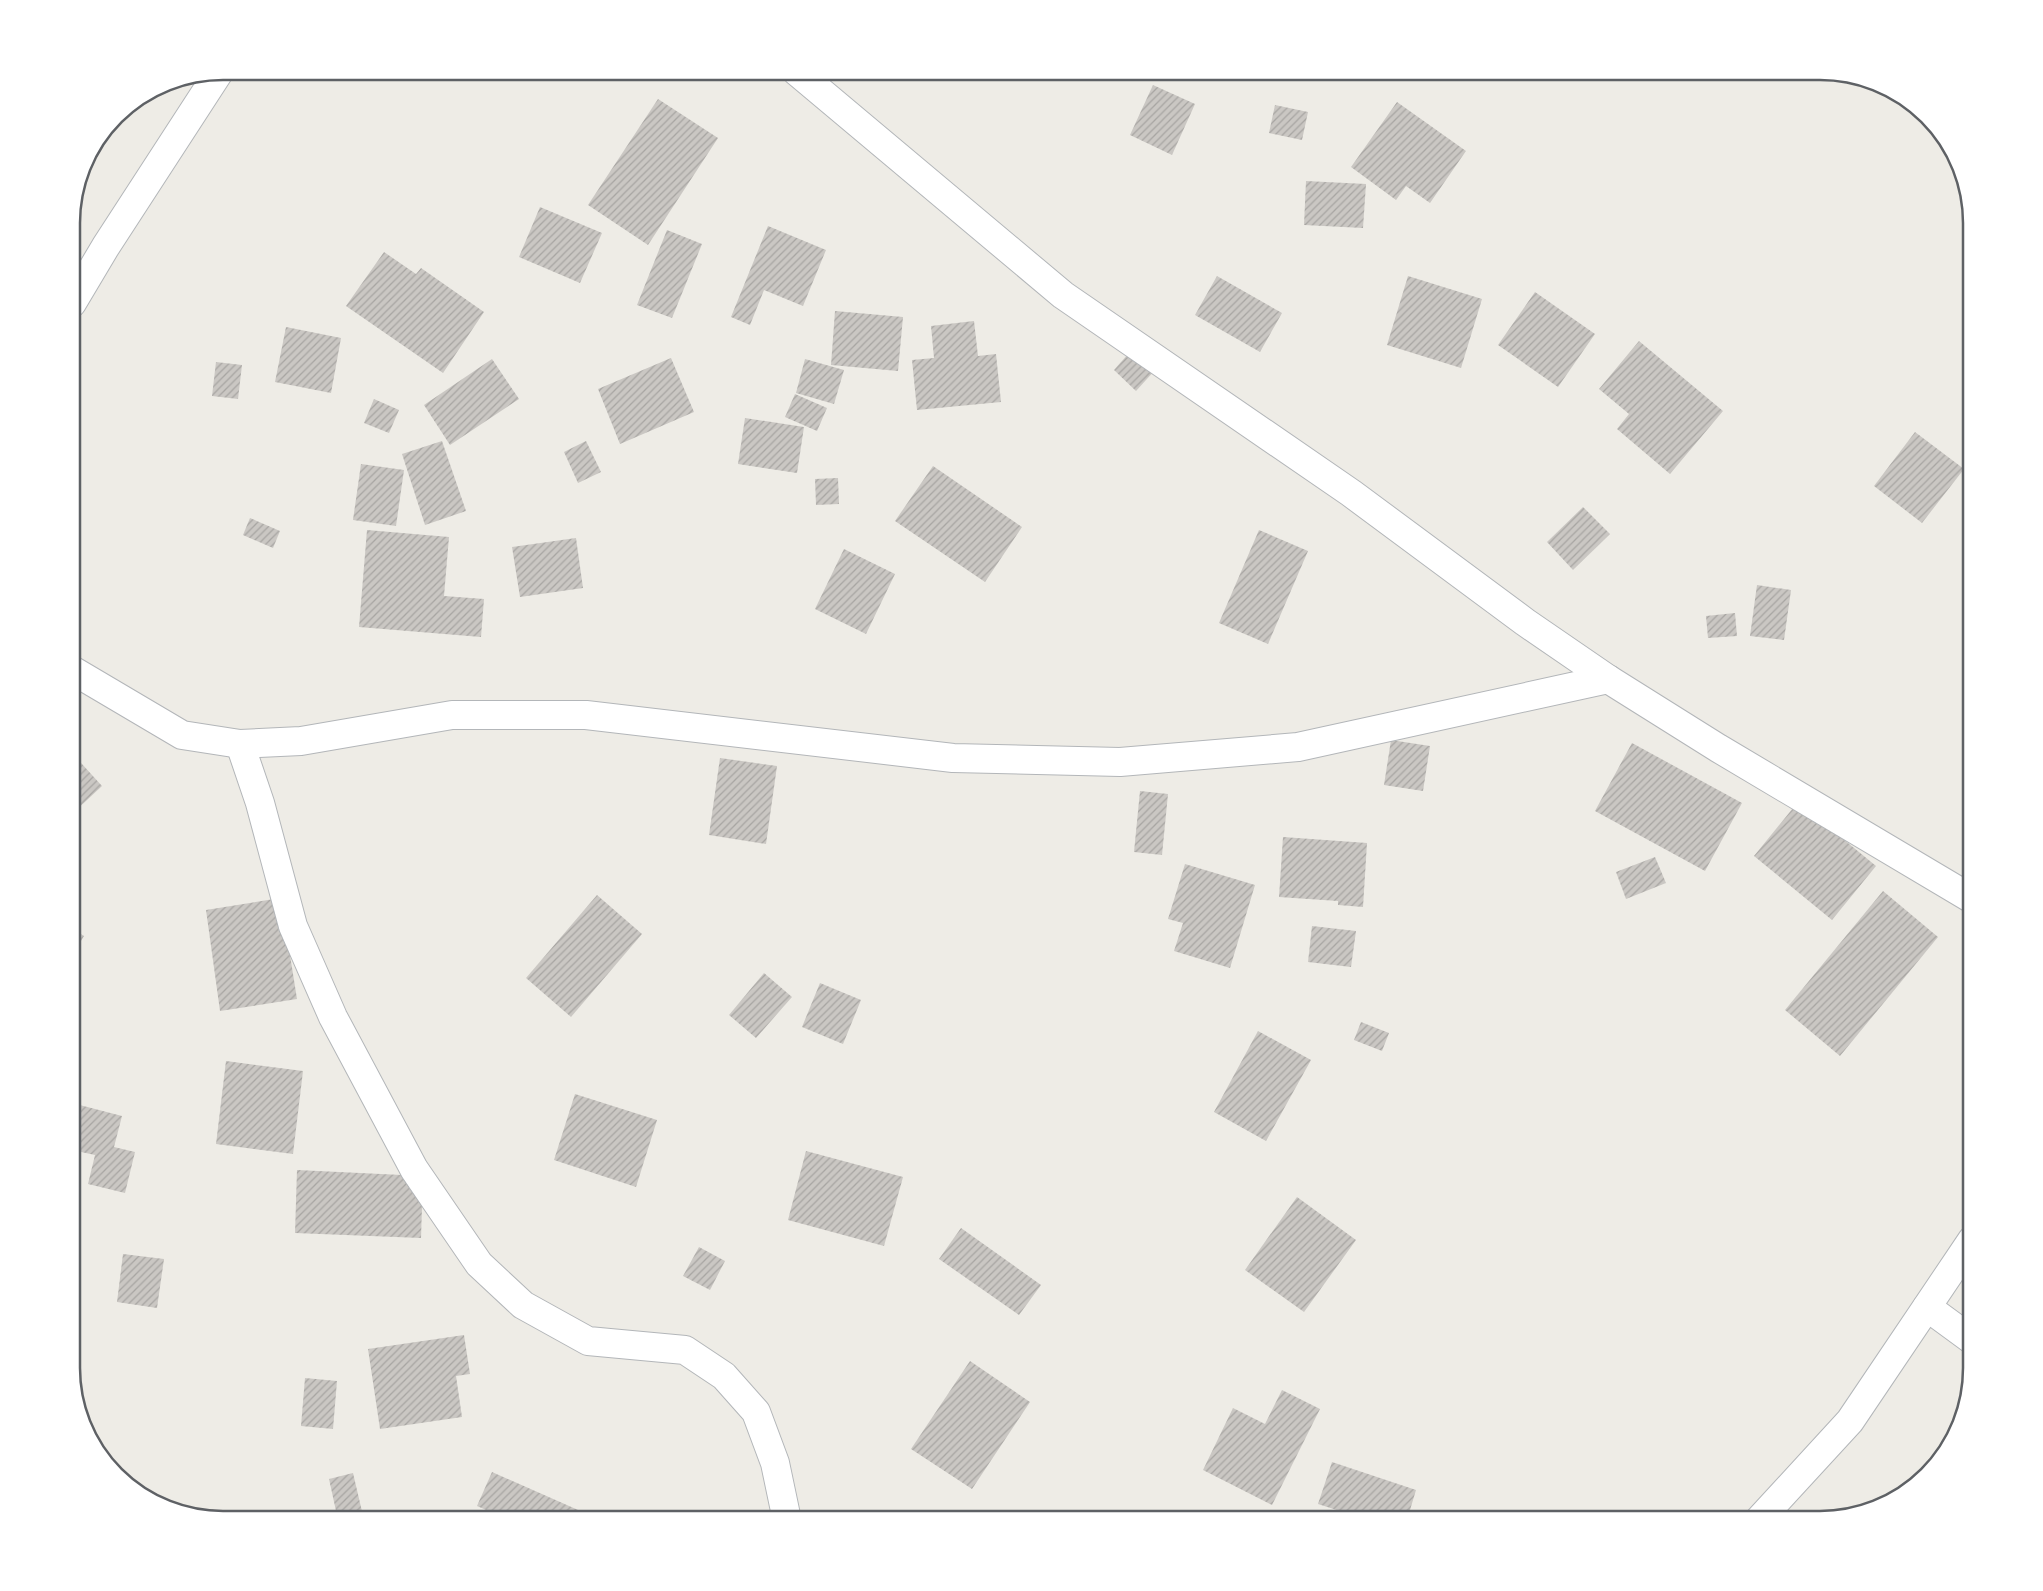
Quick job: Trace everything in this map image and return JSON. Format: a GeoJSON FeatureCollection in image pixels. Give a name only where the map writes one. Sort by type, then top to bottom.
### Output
{"type":"FeatureCollection","features":[{"type":"Feature","properties":{"kind":"street"},"geometry":{"type":"LineString","coordinates":[[80,290],[106,246],[214,80]]}},
{"type":"Feature","properties":{"kind":"street"},"geometry":{"type":"LineString","coordinates":[[807,80],[1063,295],[1351,493],[1525,622],[1608,679],[1718,748],[1963,894]]}},
{"type":"Feature","properties":{"kind":"street"},"geometry":{"type":"LineString","coordinates":[[80,675],[182,735],[240,744],[301,741],[452,716],[586,715],[953,758],[1120,762],[1298,747],[1608,679]]}},
{"type":"Feature","properties":{"kind":"street"},"geometry":{"type":"LineString","coordinates":[[240,744],[260,803],[293,926],[332,1017],[414,1169],[479,1264],[523,1305],[588,1341],[685,1350],[724,1376],[756,1412],[774,1463],[785,1511]]}},
{"type":"Feature","properties":{"kind":"street"},"geometry":{"type":"LineString","coordinates":[[1767,1511],[1850,1421],[1963,1253]]}},
{"type":"Feature","properties":{"kind":"street"},"geometry":{"type":"LineString","coordinates":[[1927,1307],[1963,1333]]}},
{"type":"Feature","properties":{"kind":"building"},"geometry":{"type":"Polygon","coordinates":[[[1153,85],[1195,104],[1172,155],[1130,135],[1153,85]]]}},
{"type":"Feature","properties":{"kind":"building"},"geometry":{"type":"Polygon","coordinates":[[[658,99],[718,138],[648,245],[588,205],[658,99]]]}},
{"type":"Feature","properties":{"kind":"building"},"geometry":{"type":"Polygon","coordinates":[[[1397,102],[1466,151],[1430,203],[1406,186],[1396,200],[1351,167],[1397,102]]]}},
{"type":"Feature","properties":{"kind":"building"},"geometry":{"type":"Polygon","coordinates":[[[1275,105],[1308,112],[1302,140],[1269,133],[1275,105]]]}},
{"type":"Feature","properties":{"kind":"building"},"geometry":{"type":"Polygon","coordinates":[[[1306,181],[1366,184],[1363,228],[1304,225],[1306,181]]]}},
{"type":"Feature","properties":{"kind":"building"},"geometry":{"type":"Polygon","coordinates":[[[540,207],[602,233],[580,283],[519,257],[540,207]]]}},
{"type":"Feature","properties":{"kind":"building"},"geometry":{"type":"Polygon","coordinates":[[[768,226],[826,250],[803,306],[764,290],[750,325],[731,317],[768,226]]]}},
{"type":"Feature","properties":{"kind":"building"},"geometry":{"type":"Polygon","coordinates":[[[667,230],[702,244],[672,318],[637,305],[667,230]]]}},
{"type":"Feature","properties":{"kind":"building"},"geometry":{"type":"Polygon","coordinates":[[[384,252],[416,274],[421,268],[484,312],[443,373],[346,306],[384,252]]]}},
{"type":"Feature","properties":{"kind":"building"},"geometry":{"type":"Polygon","coordinates":[[[1217,276],[1282,313],[1260,352],[1195,315],[1217,276]]]}},
{"type":"Feature","properties":{"kind":"building"},"geometry":{"type":"Polygon","coordinates":[[[1408,276],[1482,299],[1461,368],[1387,345],[1408,276]]]}},
{"type":"Feature","properties":{"kind":"building"},"geometry":{"type":"Polygon","coordinates":[[[1535,292],[1595,334],[1558,387],[1498,345],[1535,292]]]}},
{"type":"Feature","properties":{"kind":"building"},"geometry":{"type":"Polygon","coordinates":[[[835,311],[903,317],[898,371],[831,365],[835,311]]]}},
{"type":"Feature","properties":{"kind":"building"},"geometry":{"type":"Polygon","coordinates":[[[974,321],[978,356],[996,354],[1001,402],[917,410],[912,360],[934,358],[931,326],[974,321]]]}},
{"type":"Feature","properties":{"kind":"building"},"geometry":{"type":"Polygon","coordinates":[[[286,327],[341,338],[331,393],[275,382],[286,327]]]}},
{"type":"Feature","properties":{"kind":"building"},"geometry":{"type":"Polygon","coordinates":[[[1143,337],[1166,358],[1136,391],[1114,370],[1143,337]]]}},
{"type":"Feature","properties":{"kind":"building"},"geometry":{"type":"Polygon","coordinates":[[[1639,341],[1723,411],[1670,474],[1617,429],[1629,414],[1599,389],[1639,341]]]}},
{"type":"Feature","properties":{"kind":"building"},"geometry":{"type":"Polygon","coordinates":[[[671,358],[694,412],[620,444],[598,389],[671,358]]]}},
{"type":"Feature","properties":{"kind":"building"},"geometry":{"type":"Polygon","coordinates":[[[492,359],[519,399],[450,445],[424,405],[492,359]]]}},
{"type":"Feature","properties":{"kind":"building"},"geometry":{"type":"Polygon","coordinates":[[[805,359],[844,370],[834,404],[796,393],[805,359]]]}},
{"type":"Feature","properties":{"kind":"building"},"geometry":{"type":"Polygon","coordinates":[[[216,362],[242,365],[238,399],[212,396],[216,362]]]}},
{"type":"Feature","properties":{"kind":"building"},"geometry":{"type":"Polygon","coordinates":[[[795,394],[827,408],[817,431],[785,417],[795,394]]]}},
{"type":"Feature","properties":{"kind":"building"},"geometry":{"type":"Polygon","coordinates":[[[374,399],[399,410],[389,433],[364,423],[374,399]]]}},
{"type":"Feature","properties":{"kind":"building"},"geometry":{"type":"Polygon","coordinates":[[[745,418],[804,427],[797,473],[738,464],[745,418]]]}},
{"type":"Feature","properties":{"kind":"building"},"geometry":{"type":"Polygon","coordinates":[[[1915,432],[1963,468],[1922,523],[1874,486],[1915,432]]]}},
{"type":"Feature","properties":{"kind":"building"},"geometry":{"type":"Polygon","coordinates":[[[442,441],[466,511],[425,525],[402,454],[442,441]]]}},
{"type":"Feature","properties":{"kind":"building"},"geometry":{"type":"Polygon","coordinates":[[[586,441],[601,472],[578,483],[564,452],[586,441]]]}},
{"type":"Feature","properties":{"kind":"building"},"geometry":{"type":"Polygon","coordinates":[[[361,464],[404,470],[396,526],[353,520],[361,464]]]}},
{"type":"Feature","properties":{"kind":"building"},"geometry":{"type":"Polygon","coordinates":[[[933,466],[1022,527],[985,582],[895,521],[933,466]]]}},
{"type":"Feature","properties":{"kind":"building"},"geometry":{"type":"Polygon","coordinates":[[[838,478],[839,504],[816,505],[815,479],[838,478]]]}},
{"type":"Feature","properties":{"kind":"building"},"geometry":{"type":"Polygon","coordinates":[[[1583,507],[1610,534],[1573,570],[1547,542],[1583,507]]]}},
{"type":"Feature","properties":{"kind":"building"},"geometry":{"type":"Polygon","coordinates":[[[250,518],[280,531],[273,548],[243,535],[250,518]]]}},
{"type":"Feature","properties":{"kind":"building"},"geometry":{"type":"Polygon","coordinates":[[[367,530],[449,537],[444,596],[484,599],[481,637],[359,627],[367,530]]]}},
{"type":"Feature","properties":{"kind":"building"},"geometry":{"type":"Polygon","coordinates":[[[1259,530],[1308,551],[1268,644],[1219,623],[1259,530]]]}},
{"type":"Feature","properties":{"kind":"building"},"geometry":{"type":"Polygon","coordinates":[[[576,538],[583,588],[520,597],[512,547],[576,538]]]}},
{"type":"Feature","properties":{"kind":"building"},"geometry":{"type":"Polygon","coordinates":[[[844,549],[895,574],[866,634],[815,609],[844,549]]]}},
{"type":"Feature","properties":{"kind":"building"},"geometry":{"type":"Polygon","coordinates":[[[1757,585],[1791,590],[1784,640],[1750,636],[1757,585]]]}},
{"type":"Feature","properties":{"kind":"building"},"geometry":{"type":"Polygon","coordinates":[[[1735,613],[1737,636],[1708,638],[1706,616],[1735,613]]]}},
{"type":"Feature","properties":{"kind":"building"},"geometry":{"type":"Polygon","coordinates":[[[1391,740],[1430,746],[1423,791],[1384,785],[1391,740]]]}},
{"type":"Feature","properties":{"kind":"building"},"geometry":{"type":"Polygon","coordinates":[[[1632,743],[1742,803],[1705,871],[1595,811],[1632,743]]]}},
{"type":"Feature","properties":{"kind":"building"},"geometry":{"type":"Polygon","coordinates":[[[720,758],[777,766],[766,844],[709,835],[720,758]]]}},
{"type":"Feature","properties":{"kind":"building"},"geometry":{"type":"Polygon","coordinates":[[[80,762],[102,786],[80,807],[80,762]]]}},
{"type":"Feature","properties":{"kind":"building"},"geometry":{"type":"Polygon","coordinates":[[[1140,791],[1168,794],[1162,855],[1134,852],[1140,791]]]}},
{"type":"Feature","properties":{"kind":"building"},"geometry":{"type":"Polygon","coordinates":[[[1798,802],[1876,866],[1832,920],[1754,856],[1798,802]]]}},
{"type":"Feature","properties":{"kind":"building"},"geometry":{"type":"Polygon","coordinates":[[[1283,837],[1367,843],[1363,907],[1338,905],[1338,901],[1279,897],[1283,837]]]}},
{"type":"Feature","properties":{"kind":"building"},"geometry":{"type":"Polygon","coordinates":[[[1655,857],[1666,883],[1626,899],[1616,872],[1655,857]]]}},
{"type":"Feature","properties":{"kind":"building"},"geometry":{"type":"Polygon","coordinates":[[[1185,864],[1255,885],[1230,968],[1174,951],[1183,923],[1168,919],[1185,864]]]}},
{"type":"Feature","properties":{"kind":"building"},"geometry":{"type":"Polygon","coordinates":[[[1883,891],[1938,937],[1840,1056],[1785,1010],[1883,891]]]}},
{"type":"Feature","properties":{"kind":"building"},"geometry":{"type":"Polygon","coordinates":[[[597,895],[642,934],[571,1017],[526,978],[597,895]]]}},
{"type":"Feature","properties":{"kind":"building"},"geometry":{"type":"Polygon","coordinates":[[[274,899],[279,931],[286,930],[297,999],[220,1011],[206,910],[274,899]]]}},
{"type":"Feature","properties":{"kind":"building"},"geometry":{"type":"Polygon","coordinates":[[[1312,926],[1356,931],[1351,967],[1308,962],[1312,926]]]}},
{"type":"Feature","properties":{"kind":"building"},"geometry":{"type":"Polygon","coordinates":[[[80,933],[84,936],[80,943],[80,933]]]}},
{"type":"Feature","properties":{"kind":"building"},"geometry":{"type":"Polygon","coordinates":[[[764,973],[792,997],[756,1038],[729,1015],[764,973]]]}},
{"type":"Feature","properties":{"kind":"building"},"geometry":{"type":"Polygon","coordinates":[[[820,983],[861,1000],[843,1044],[802,1027],[820,983]]]}},
{"type":"Feature","properties":{"kind":"building"},"geometry":{"type":"Polygon","coordinates":[[[1361,1022],[1389,1033],[1382,1051],[1354,1040],[1361,1022]]]}},
{"type":"Feature","properties":{"kind":"building"},"geometry":{"type":"Polygon","coordinates":[[[1258,1031],[1311,1060],[1266,1141],[1214,1112],[1258,1031]]]}},
{"type":"Feature","properties":{"kind":"building"},"geometry":{"type":"Polygon","coordinates":[[[226,1061],[303,1071],[293,1154],[216,1144],[226,1061]]]}},
{"type":"Feature","properties":{"kind":"building"},"geometry":{"type":"Polygon","coordinates":[[[575,1094],[657,1120],[636,1187],[554,1160],[575,1094]]]}},
{"type":"Feature","properties":{"kind":"building"},"geometry":{"type":"Polygon","coordinates":[[[80,1105],[122,1116],[114,1147],[135,1152],[125,1193],[88,1184],[95,1155],[80,1152],[80,1105]]]}},
{"type":"Feature","properties":{"kind":"building"},"geometry":{"type":"Polygon","coordinates":[[[806,1151],[903,1177],[884,1246],[788,1220],[806,1151]]]}},
{"type":"Feature","properties":{"kind":"building"},"geometry":{"type":"Polygon","coordinates":[[[297,1170],[423,1176],[421,1238],[295,1233],[297,1170]]]}},
{"type":"Feature","properties":{"kind":"building"},"geometry":{"type":"Polygon","coordinates":[[[1297,1197],[1356,1240],[1304,1312],[1245,1270],[1297,1197]]]}},
{"type":"Feature","properties":{"kind":"building"},"geometry":{"type":"Polygon","coordinates":[[[961,1228],[1041,1285],[1019,1315],[939,1259],[961,1228]]]}},
{"type":"Feature","properties":{"kind":"building"},"geometry":{"type":"Polygon","coordinates":[[[699,1247],[725,1261],[710,1290],[683,1276],[699,1247]]]}},
{"type":"Feature","properties":{"kind":"building"},"geometry":{"type":"Polygon","coordinates":[[[123,1254],[164,1259],[157,1308],[117,1302],[123,1254]]]}},
{"type":"Feature","properties":{"kind":"building"},"geometry":{"type":"Polygon","coordinates":[[[464,1335],[470,1374],[456,1376],[462,1417],[380,1429],[368,1349],[464,1335]]]}},
{"type":"Feature","properties":{"kind":"building"},"geometry":{"type":"Polygon","coordinates":[[[970,1361],[1030,1402],[972,1489],[911,1449],[970,1361]]]}},
{"type":"Feature","properties":{"kind":"building"},"geometry":{"type":"Polygon","coordinates":[[[305,1378],[337,1381],[333,1429],[301,1426],[305,1378]]]}},
{"type":"Feature","properties":{"kind":"building"},"geometry":{"type":"Polygon","coordinates":[[[1282,1390],[1320,1409],[1272,1505],[1203,1470],[1233,1408],[1265,1424],[1282,1390]]]}},
{"type":"Feature","properties":{"kind":"building"},"geometry":{"type":"Polygon","coordinates":[[[1332,1462],[1416,1490],[1410,1511],[1340,1511],[1318,1504],[1332,1462]]]}},
{"type":"Feature","properties":{"kind":"building"},"geometry":{"type":"Polygon","coordinates":[[[492,1472],[580,1511],[488,1511],[477,1506],[492,1472]]]}},
{"type":"Feature","properties":{"kind":"building"},"geometry":{"type":"Polygon","coordinates":[[[353,1473],[362,1511],[336,1511],[329,1479],[353,1473]]]}}]}
